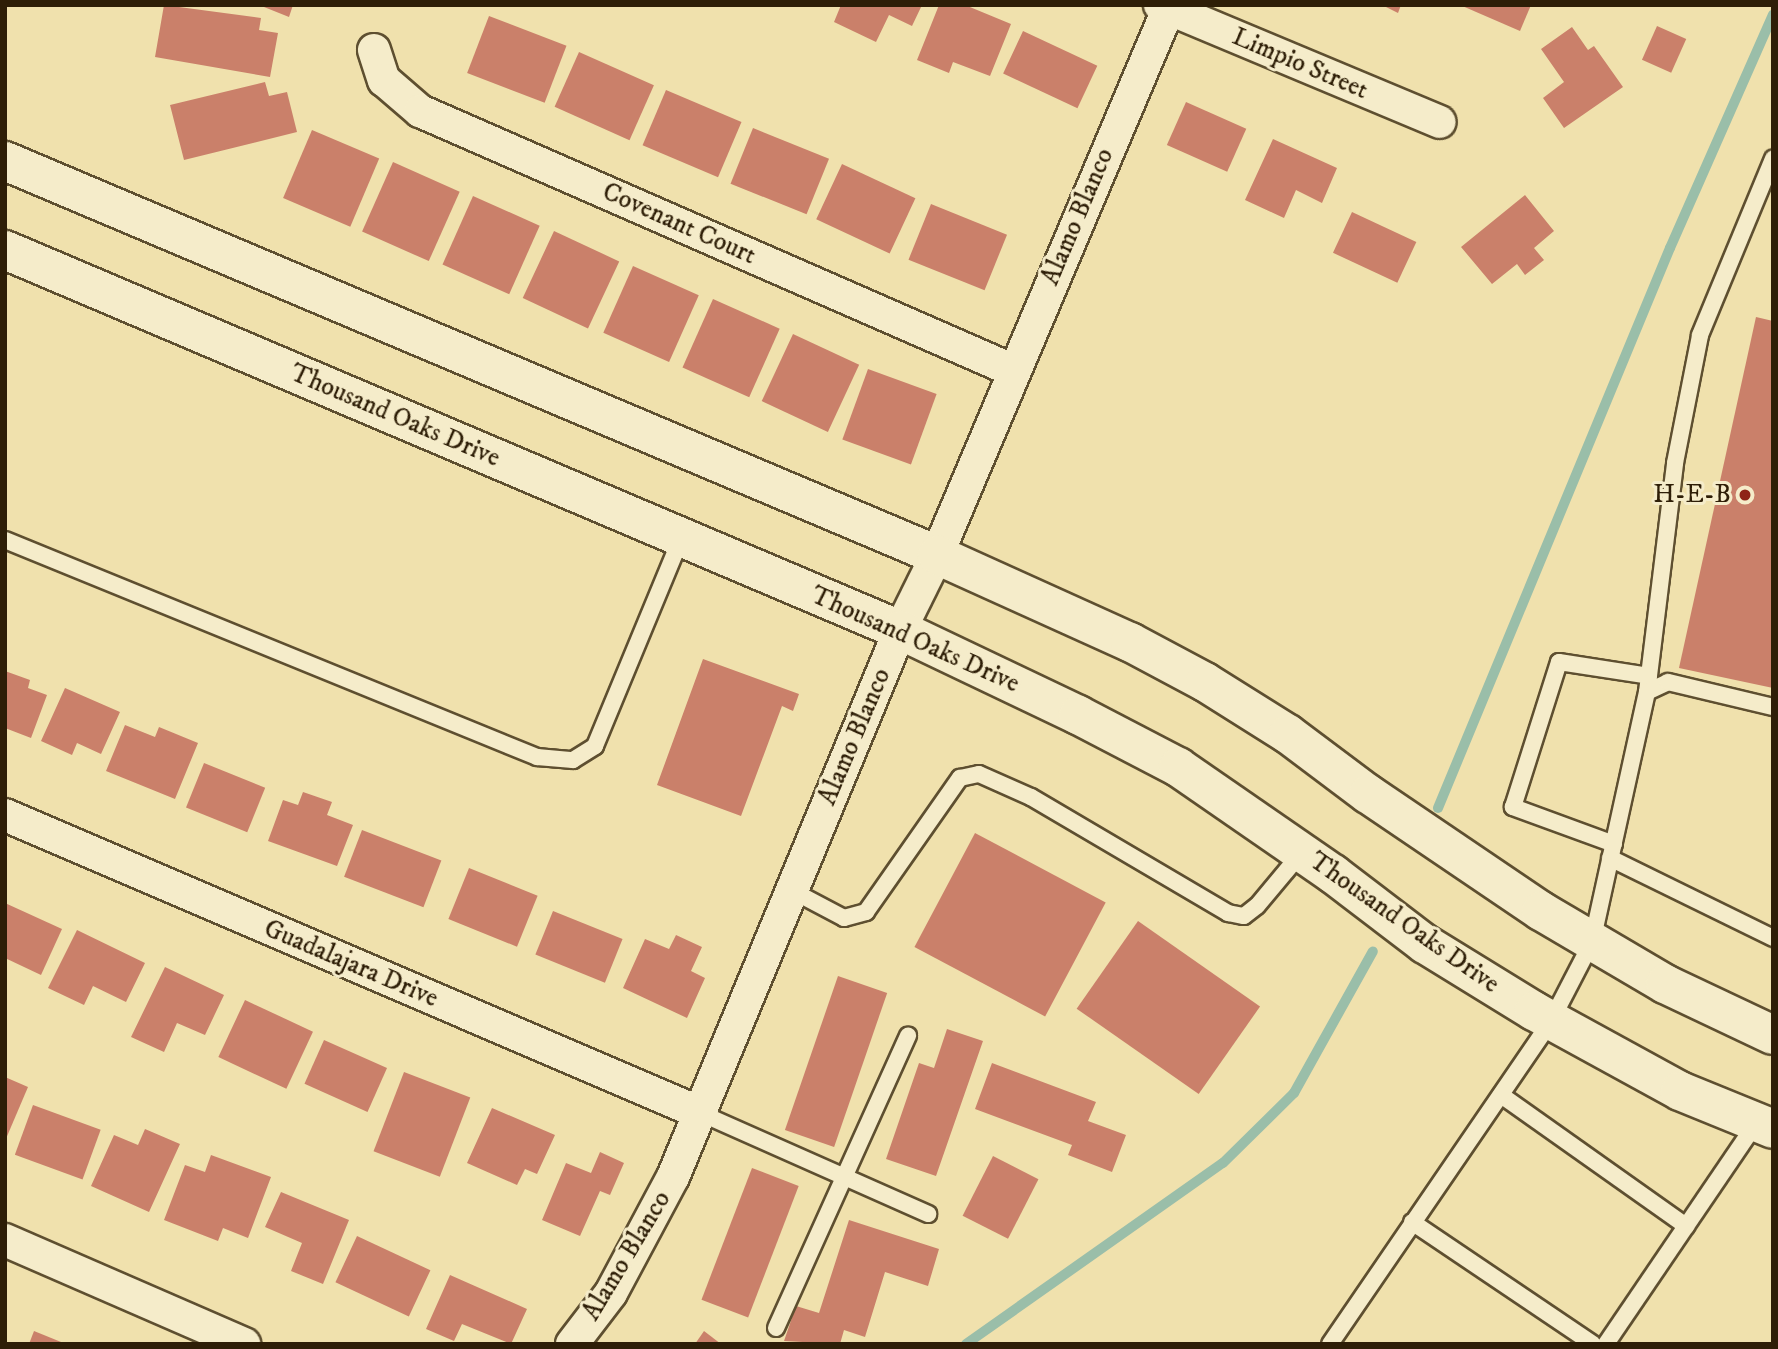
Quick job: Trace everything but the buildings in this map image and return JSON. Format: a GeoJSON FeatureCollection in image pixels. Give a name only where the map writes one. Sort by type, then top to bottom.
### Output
{"type":"FeatureCollection","features":[{"type":"Feature","properties":{"kind":"main road"},"geometry":{"type":"LineString","coordinates":[[5,161],[937,555],[1205,682],[1288,734],[1368,794],[1541,911],[1665,984],[1773,1035]]}},
{"type":"Feature","properties":{"kind":"main road","name":"Thousand Oaks Drive"},"geometry":{"type":"LineString","coordinates":[[9,259],[681,537],[900,631],[1178,767],[1302,852],[1426,944],[1551,1021],[1680,1091],[1765,1126]]}},
{"type":"Feature","properties":{"kind":"street","name":"Limpio Street"},"geometry":{"type":"LineString","coordinates":[[1166,6],[1440,122]]}},
{"type":"Feature","properties":{"kind":"street","name":"Alamo Blanco"},"geometry":{"type":"LineString","coordinates":[[572,1344],[611,1293],[645,1235],[900,631],[937,555],[1166,6]]}},
{"type":"Feature","properties":{"kind":"street","name":"Covenant Court"},"geometry":{"type":"LineString","coordinates":[[374,50],[384,80],[420,111],[1012,370]]}},
{"type":"Feature","properties":{"kind":"street","name":"Guadalajara Drive"},"geometry":{"type":"LineString","coordinates":[[5,815],[698,1112]]}},
{"type":"Feature","properties":{"kind":"street"},"geometry":{"type":"LineString","coordinates":[[5,1240],[244,1344]]}},
{"type":"Feature","properties":{"kind":"lane"},"geometry":{"type":"LineString","coordinates":[[1329,1344],[1551,1021],[1592,942],[1648,684],[1675,463],[1700,335],[1773,159]]}},
{"type":"Feature","properties":{"kind":"lane"},"geometry":{"type":"LineString","coordinates":[[5,541],[537,757],[573,760],[595,746],[681,537]]}},
{"type":"Feature","properties":{"kind":"lane"},"geometry":{"type":"LineString","coordinates":[[1773,708],[1668,682],[1648,684],[1559,662],[1513,807],[1612,851],[1773,938]]}},
{"type":"Feature","properties":{"kind":"lane"},"geometry":{"type":"LineString","coordinates":[[791,890],[844,918],[866,912],[960,778],[979,774],[1031,797],[1228,913],[1244,916],[1257,906],[1302,852]]}},
{"type":"Feature","properties":{"kind":"lane"},"geometry":{"type":"LineString","coordinates":[[776,1328],[842,1176],[908,1035]]}},
{"type":"Feature","properties":{"kind":"lane"},"geometry":{"type":"LineString","coordinates":[[1501,1094],[1686,1226]]}},
{"type":"Feature","properties":{"kind":"lane"},"geometry":{"type":"LineString","coordinates":[[698,1112],[928,1214]]}},
{"type":"Feature","properties":{"kind":"lane"},"geometry":{"type":"LineString","coordinates":[[1605,1344],[1686,1226],[1765,1126]]}},
{"type":"Feature","properties":{"kind":"lane"},"geometry":{"type":"LineString","coordinates":[[1412,1222],[1593,1344]]}},
{"type":"Feature","properties":{"kind":"waterway"},"geometry":{"type":"LineString","coordinates":[[1438,808],[1670,248],[1773,15]]}},
{"type":"Feature","properties":{"kind":"waterway"},"geometry":{"type":"LineString","coordinates":[[966,1344],[1223,1163],[1294,1093],[1373,951]]}},
{"type":"Feature","properties":{"kind":"place","name":"H-E-B"},"geometry":{"type":"Point","coordinates":[1745,495]}}]}
